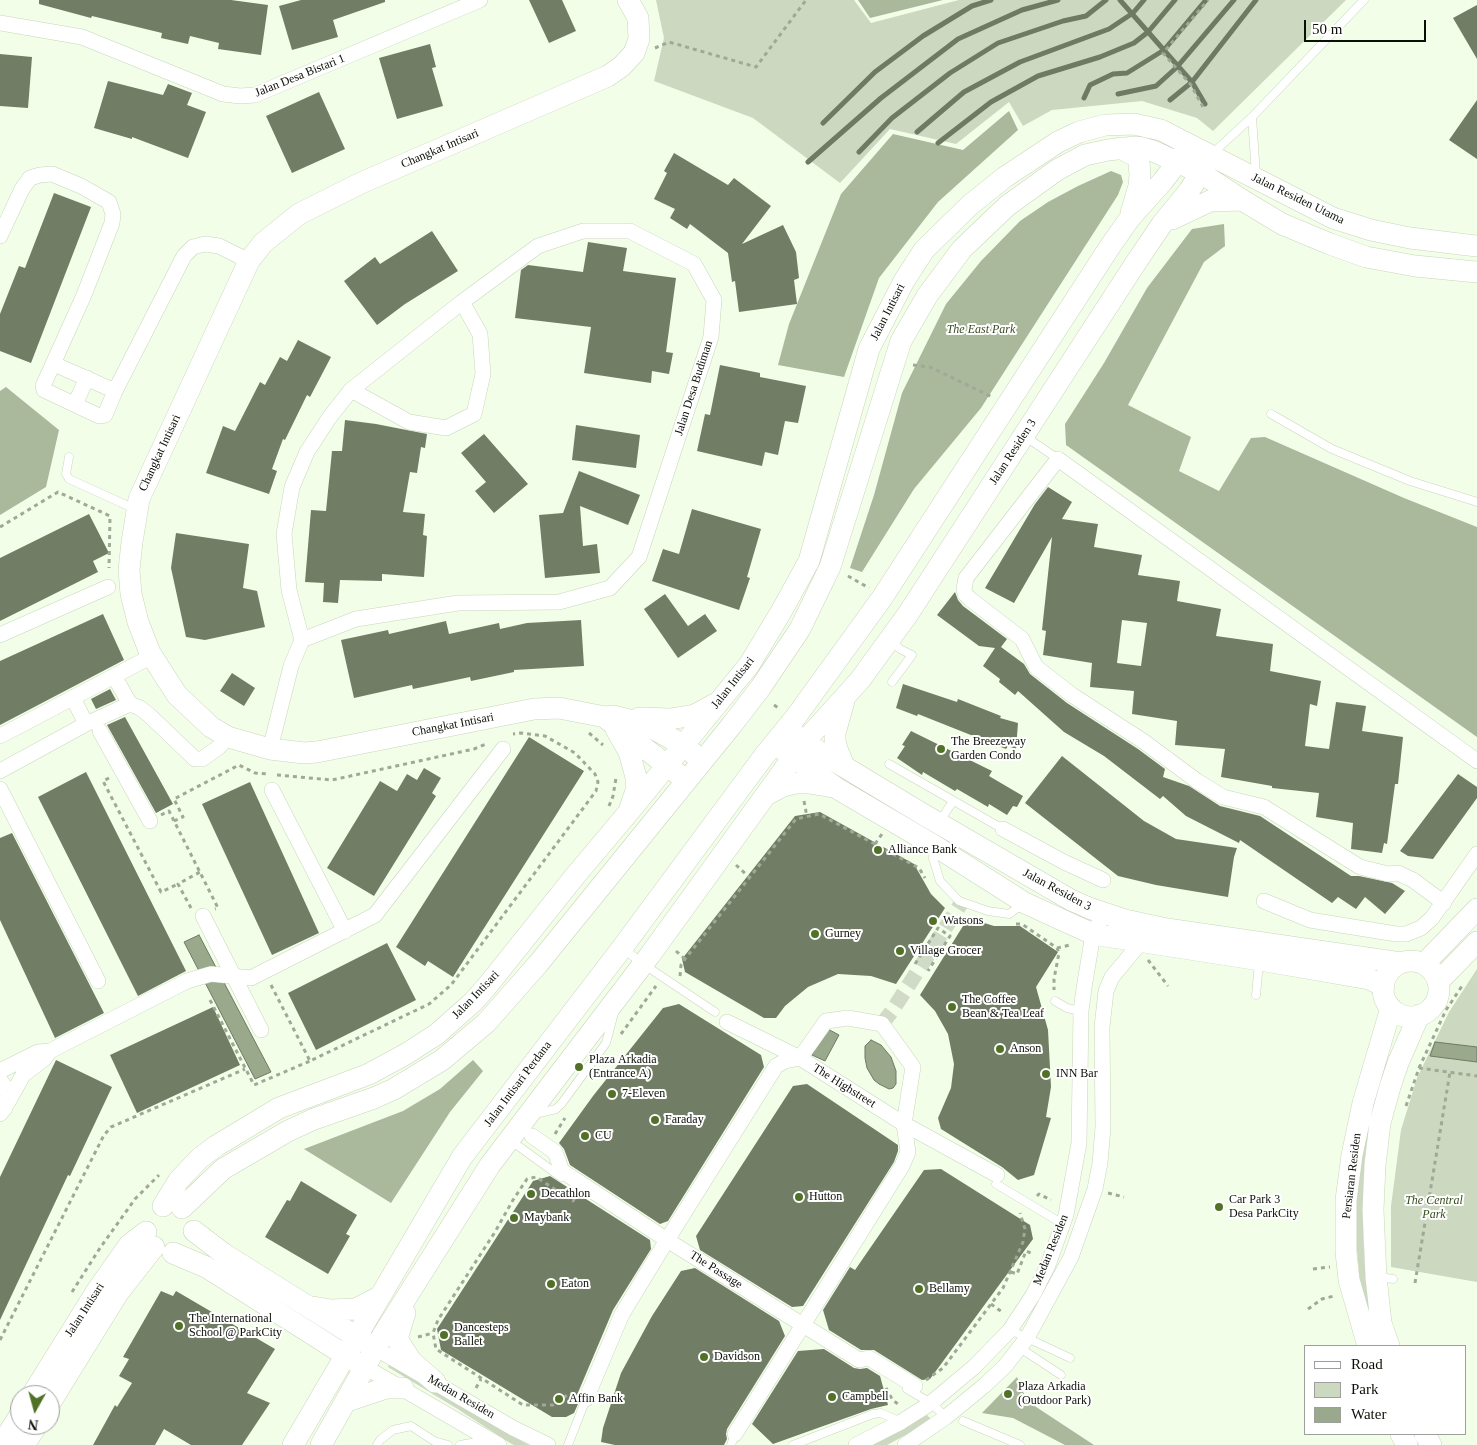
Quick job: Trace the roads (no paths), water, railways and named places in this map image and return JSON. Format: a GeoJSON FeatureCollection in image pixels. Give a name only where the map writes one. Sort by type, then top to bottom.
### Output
{"type":"FeatureCollection","features":[{"type":"Feature","properties":{"kind":"street","name":"Jalan Desa Bistari 1"},"geometry":{"type":"LineString","coordinates":[[0,23],[82,37],[223,94],[240,96],[255,95],[480,0]]}},
{"type":"Feature","properties":{"kind":"street","name":"Changkat Intisari"},"geometry":{"type":"LineString","coordinates":[[628,0],[638,18],[639,39],[634,53],[622,66],[608,76],[360,183],[299,214],[264,243],[249,261],[139,499],[136,510],[130,570],[132,594],[138,622],[152,656],[177,695],[212,727],[228,737],[270,749],[304,753],[317,752],[534,709],[559,708],[645,724],[683,746],[702,761]]}},
{"type":"Feature","properties":{"kind":"street","name":"Jalan Intisari"},"geometry":{"type":"LineString","coordinates":[[172,1207],[179,1180],[200,1158],[216,1146],[279,1108],[369,1074],[406,1054],[437,1034],[473,1002],[574,876],[628,814],[749,665],[809,560],[869,349],[904,281],[924,250],[970,205],[1005,177],[1058,142],[1079,132],[1105,125],[1134,124],[1161,130],[1211,154]]}},
{"type":"Feature","properties":{"kind":"street"},"geometry":{"type":"LineString","coordinates":[[780,736],[882,598],[1072,304],[1130,218],[1191,144]]}},
{"type":"Feature","properties":{"kind":"street","name":"Jalan Intisari"},"geometry":{"type":"LineString","coordinates":[[172,1207],[223,1169],[288,1131],[314,1119],[394,1089],[442,1060],[486,1023],[538,964],[687,781],[761,687],[800,629],[830,567],[901,341],[927,296],[962,249],[1007,206],[1057,170],[1084,155],[1134,147],[1153,151],[1178,162]]}},
{"type":"Feature","properties":{"kind":"street"},"geometry":{"type":"LineString","coordinates":[[1120,148],[1136,156],[1139,162],[1139,186],[1130,218]]}},
{"type":"Feature","properties":{"kind":"street","name":"Jalan Residen 3"},"geometry":{"type":"LineString","coordinates":[[799,749],[860,680],[908,614],[1162,224],[1189,191],[1211,154]]}},
{"type":"Feature","properties":{"kind":"street","name":"Jalan Residen Utama"},"geometry":{"type":"LineString","coordinates":[[1211,154],[1256,180],[1333,218],[1371,230],[1410,238],[1477,246]]}},
{"type":"Feature","properties":{"kind":"street","name":"Jalan Residen Utama"},"geometry":{"type":"LineString","coordinates":[[1178,162],[1201,173],[1282,224],[1366,257],[1415,266],[1477,272]]}},
{"type":"Feature","properties":{"kind":"street"},"geometry":{"type":"LineString","coordinates":[[0,236],[22,189],[30,178],[40,174],[52,174],[81,186],[110,202],[113,214],[112,223],[84,295],[43,386],[44,390],[99,416],[105,415],[115,391],[184,256],[193,247],[204,244],[219,246],[249,261]]}},
{"type":"Feature","properties":{"kind":"street"},"geometry":{"type":"LineString","coordinates":[[1162,224],[1210,200],[1242,200]]}},
{"type":"Feature","properties":{"kind":"street","name":"Jalan Desa Budiman"},"geometry":{"type":"LineString","coordinates":[[583,231],[630,231],[694,264],[714,300],[711,337],[639,558],[610,588],[559,602],[458,603],[356,619],[302,640],[289,590],[284,534],[292,488],[307,452],[329,418],[351,390],[462,302],[538,246],[583,231]]}},
{"type":"Feature","properties":{"kind":"street"},"geometry":{"type":"LineString","coordinates":[[351,390],[409,422],[446,428],[474,414],[483,374],[480,334],[462,302]]}},
{"type":"Feature","properties":{"kind":"street"},"geometry":{"type":"LineString","coordinates":[[54,364],[115,391]]}},
{"type":"Feature","properties":{"kind":"street"},"geometry":{"type":"LineString","coordinates":[[75,404],[87,378]]}},
{"type":"Feature","properties":{"kind":"street"},"geometry":{"type":"LineString","coordinates":[[1444,903],[1413,880],[1398,873],[1388,874],[1360,868],[1264,807],[1223,798],[1206,787],[1142,740],[1072,695],[1036,667],[1022,639],[970,599],[964,589],[966,578],[1058,459],[1477,761]]}},
{"type":"Feature","properties":{"kind":"street"},"geometry":{"type":"LineString","coordinates":[[0,635],[108,587]]}},
{"type":"Feature","properties":{"kind":"street"},"geometry":{"type":"LineString","coordinates":[[270,749],[291,666],[302,640]]}},
{"type":"Feature","properties":{"kind":"street"},"geometry":{"type":"LineString","coordinates":[[0,736],[152,656]]}},
{"type":"Feature","properties":{"kind":"street"},"geometry":{"type":"LineString","coordinates":[[114,676],[130,704],[140,708],[194,759],[202,760],[219,747],[228,737]]}},
{"type":"Feature","properties":{"kind":"street"},"geometry":{"type":"LineString","coordinates":[[844,766],[837,749],[835,733],[846,696]]}},
{"type":"Feature","properties":{"kind":"street"},"geometry":{"type":"LineString","coordinates":[[73,698],[86,724]]}},
{"type":"Feature","properties":{"kind":"street"},"geometry":{"type":"LineString","coordinates":[[628,814],[636,791],[636,777],[629,752],[611,719],[625,716],[670,719],[695,715],[718,703]]}},
{"type":"Feature","properties":{"kind":"street"},"geometry":{"type":"LineString","coordinates":[[0,771],[86,724],[130,704]]}},
{"type":"Feature","properties":{"kind":"street","name":"Changkat Intisari"},"geometry":{"type":"LineString","coordinates":[[611,719],[687,781]]}},
{"type":"Feature","properties":{"kind":"street"},"geometry":{"type":"LineString","coordinates":[[100,731],[150,821]]}},
{"type":"Feature","properties":{"kind":"street","name":"Jalan Residen 3"},"geometry":{"type":"LineString","coordinates":[[780,736],[799,749],[838,789],[935,846],[1025,903],[1093,934],[1369,979],[1384,986]]}},
{"type":"Feature","properties":{"kind":"street","name":"Jalan Intisari Perdana"},"geometry":{"type":"LineString","coordinates":[[293,1445],[462,1157],[622,948],[780,736]]}},
{"type":"Feature","properties":{"kind":"street"},"geometry":{"type":"LineString","coordinates":[[0,1071],[38,1052],[50,1051],[187,981],[211,974],[251,978],[375,915],[504,749]]}},
{"type":"Feature","properties":{"kind":"street","name":"Jalan Residen 3"},"geometry":{"type":"LineString","coordinates":[[799,749],[844,766],[1071,900],[1104,914],[1167,929],[1401,963]]}},
{"type":"Feature","properties":{"kind":"street","name":"Jalan Intisari Perdana"},"geometry":{"type":"LineString","coordinates":[[321,1445],[375,1348],[490,1165],[643,964],[799,749]]}},
{"type":"Feature","properties":{"kind":"street"},"geometry":{"type":"LineString","coordinates":[[766,796],[783,786],[796,783],[809,783],[838,789]]}},
{"type":"Feature","properties":{"kind":"street"},"geometry":{"type":"LineString","coordinates":[[0,789],[98,981]]}},
{"type":"Feature","properties":{"kind":"street"},"geometry":{"type":"LineString","coordinates":[[272,790],[345,931]]}},
{"type":"Feature","properties":{"kind":"street"},"geometry":{"type":"LineString","coordinates":[[1003,829],[1064,862],[1103,880]]}},
{"type":"Feature","properties":{"kind":"street"},"geometry":{"type":"LineString","coordinates":[[1264,901],[1310,920],[1406,934],[1421,928],[1432,918],[1477,854]]}},
{"type":"Feature","properties":{"kind":"street"},"geometry":{"type":"LineString","coordinates":[[1424,964],[1477,909]]}},
{"type":"Feature","properties":{"kind":"street","name":"Medan Residen"},"geometry":{"type":"LineString","coordinates":[[856,1445],[901,1422],[931,1403],[974,1368],[1010,1330],[1033,1295],[1048,1265],[1063,1224],[1072,1188],[1079,1143],[1082,1011],[1093,934],[1104,914]]}},
{"type":"Feature","properties":{"kind":"street"},"geometry":{"type":"LineString","coordinates":[[202,916],[261,1030]]}},
{"type":"Feature","properties":{"kind":"street","name":"Medan Residen"},"geometry":{"type":"LineString","coordinates":[[905,1445],[946,1417],[985,1385],[1024,1343],[1071,1257],[1095,1189],[1100,1163],[1103,1127],[1102,1027],[1106,991],[1112,976],[1142,941]]}},
{"type":"Feature","properties":{"kind":"street"},"geometry":{"type":"LineString","coordinates":[[1438,982],[1477,942]]}},
{"type":"Feature","properties":{"kind":"street"},"geometry":{"type":"LineString","coordinates":[[1417,961],[1424,964],[1430,969],[1438,982],[1437,999],[1427,1012],[1419,1015],[1404,1016],[1392,1008],[1384,994],[1384,986],[1389,972],[1401,963],[1417,961]]}},
{"type":"Feature","properties":{"kind":"street","name":"Persiaran Residen"},"geometry":{"type":"LineString","coordinates":[[1368,1345],[1349,1280],[1346,1252],[1346,1200],[1352,1155],[1363,1103],[1392,1008]]}},
{"type":"Feature","properties":{"kind":"street","name":"Persiaran Residen"},"geometry":{"type":"LineString","coordinates":[[1389,1345],[1381,1323],[1384,1278],[1373,1210],[1375,1165],[1380,1123],[1398,1063],[1419,1015]]}},
{"type":"Feature","properties":{"kind":"street"},"geometry":{"type":"LineString","coordinates":[[728,1022],[800,1058],[826,1020],[848,1018],[882,1024],[913,1067],[904,1124],[908,1152],[902,1166],[733,1440]]}},
{"type":"Feature","properties":{"kind":"street"},"geometry":{"type":"LineString","coordinates":[[2,1111],[23,1075],[44,1060],[50,1051]]}},
{"type":"Feature","properties":{"kind":"street","name":"The Highstreet"},"geometry":{"type":"LineString","coordinates":[[586,1399],[622,1314],[776,1066],[785,1061],[800,1058],[997,1180]]}},
{"type":"Feature","properties":{"kind":"street"},"geometry":{"type":"LineString","coordinates":[[0,1080],[6,1088],[2,1111]]}},
{"type":"Feature","properties":{"kind":"street","name":"The Passage"},"geometry":{"type":"LineString","coordinates":[[532,1136],[555,1152],[562,1171],[576,1184],[804,1324],[859,1360],[869,1358],[915,1386]]}},
{"type":"Feature","properties":{"kind":"street"},"geometry":{"type":"LineString","coordinates":[[157,1244],[180,1250],[187,1246],[194,1232],[193,1222],[189,1214],[172,1207],[155,1210],[149,1216],[146,1224],[157,1244],[206,1267],[365,1367]]}},
{"type":"Feature","properties":{"kind":"street"},"geometry":{"type":"LineString","coordinates":[[194,1232],[224,1254],[305,1306],[375,1348]]}},
{"type":"Feature","properties":{"kind":"street","name":"Jalan Intisari"},"geometry":{"type":"LineString","coordinates":[[38,1385],[96,1292],[130,1245],[157,1244]]}},
{"type":"Feature","properties":{"kind":"street","name":"Jalan Intisari"},"geometry":{"type":"LineString","coordinates":[[60,1387],[118,1293],[157,1244]]}},
{"type":"Feature","properties":{"kind":"street"},"geometry":{"type":"LineString","coordinates":[[426,1267],[405,1314],[397,1339],[411,1360],[435,1382]]}},
{"type":"Feature","properties":{"kind":"street"},"geometry":{"type":"LineString","coordinates":[[305,1306],[331,1310],[356,1309],[379,1296]]}},
{"type":"Feature","properties":{"kind":"street"},"geometry":{"type":"LineString","coordinates":[[302,1328],[316,1344],[323,1359],[325,1374],[321,1397]]}},
{"type":"Feature","properties":{"kind":"street","name":"Medan Residen"},"geometry":{"type":"LineString","coordinates":[[375,1348],[513,1428],[548,1445]]}},
{"type":"Feature","properties":{"kind":"street","name":"Medan Residen"},"geometry":{"type":"LineString","coordinates":[[365,1367],[494,1442]]}},
{"type":"Feature","properties":{"kind":"street"},"geometry":{"type":"LineString","coordinates":[[347,1401],[386,1388],[403,1388]]}},
{"type":"Feature","properties":{"kind":"street"},"geometry":{"type":"LineString","coordinates":[[1,1445],[10,1431]]}},
{"type":"Feature","properties":{"kind":"lane"},"geometry":{"type":"LineString","coordinates":[[1211,154],[1252,117],[1364,0]]}},
{"type":"Feature","properties":{"kind":"lane"},"geometry":{"type":"LineString","coordinates":[[1252,117],[1256,180]]}},
{"type":"Feature","properties":{"kind":"lane"},"geometry":{"type":"LineString","coordinates":[[1271,414],[1332,450],[1410,481],[1477,502]]}},
{"type":"Feature","properties":{"kind":"lane"},"geometry":{"type":"LineString","coordinates":[[1024,436],[1058,459]]}},
{"type":"Feature","properties":{"kind":"lane"},"geometry":{"type":"LineString","coordinates":[[69,457],[66,474],[68,479],[136,510]]}},
{"type":"Feature","properties":{"kind":"lane"},"geometry":{"type":"LineString","coordinates":[[889,639],[900,649],[912,655],[892,682]]}},
{"type":"Feature","properties":{"kind":"lane"},"geometry":{"type":"LineString","coordinates":[[889,764],[1003,829]]}},
{"type":"Feature","properties":{"kind":"lane"},"geometry":{"type":"LineString","coordinates":[[939,823],[953,801]]}},
{"type":"Feature","properties":{"kind":"lane"},"geometry":{"type":"LineString","coordinates":[[935,846],[932,858],[940,881],[959,901],[988,911],[1009,914],[1025,903]]}},
{"type":"Feature","properties":{"kind":"lane"},"geometry":{"type":"LineString","coordinates":[[622,948],[715,1012]]}},
{"type":"Feature","properties":{"kind":"lane"},"geometry":{"type":"LineString","coordinates":[[1256,995],[1260,960]]}},
{"type":"Feature","properties":{"kind":"lane"},"geometry":{"type":"LineString","coordinates":[[1055,1001],[1067,1008],[1082,1011]]}},
{"type":"Feature","properties":{"kind":"lane"},"geometry":{"type":"LineString","coordinates":[[509,1139],[576,1184]]}},
{"type":"Feature","properties":{"kind":"lane"},"geometry":{"type":"LineString","coordinates":[[997,1180],[1063,1224]]}},
{"type":"Feature","properties":{"kind":"lane"},"geometry":{"type":"LineString","coordinates":[[1010,1330],[1061,1375]]}},
{"type":"Feature","properties":{"kind":"lane"},"geometry":{"type":"LineString","coordinates":[[1024,1343],[1070,1358]]}},
{"type":"Feature","properties":{"kind":"lane"},"geometry":{"type":"LineString","coordinates":[[871,1367],[931,1403],[946,1417]]}},
{"type":"Feature","properties":{"kind":"lane"},"geometry":{"type":"LineString","coordinates":[[568,1445],[586,1399]]}},
{"type":"Feature","properties":{"kind":"lane"},"geometry":{"type":"LineString","coordinates":[[794,1445],[873,1414],[889,1415],[901,1422]]}},
{"type":"Feature","properties":{"kind":"lane"},"geometry":{"type":"LineString","coordinates":[[963,1421],[1020,1445]]}},
{"type":"Feature","properties":{"kind":"lane"},"geometry":{"type":"LineString","coordinates":[[378,1445],[380,1440],[393,1430],[411,1426],[434,1441],[448,1445]]}},
{"type":"Feature","properties":{"kind":"lane"},"geometry":{"type":"LineString","coordinates":[[460,1445],[494,1442]]}},
{"type":"Feature","properties":{"kind":"water"},"geometry":{"type":"Polygon","coordinates":[[[199,935],[271,1072],[255,1079],[184,942],[199,935]]]}},
{"type":"Feature","properties":{"kind":"water"},"geometry":{"type":"Polygon","coordinates":[[[826,1028],[839,1035],[825,1061],[812,1055],[826,1028]]]}},
{"type":"Feature","properties":{"kind":"water"},"geometry":{"type":"Polygon","coordinates":[[[871,1040],[881,1045],[891,1057],[896,1071],[896,1084],[893,1088],[889,1089],[879,1084],[874,1080],[867,1068],[865,1046],[871,1040]]]}},
{"type":"Feature","properties":{"kind":"water"},"geometry":{"type":"Polygon","coordinates":[[[1435,1042],[1477,1047],[1477,1062],[1430,1056],[1435,1042]]]}},
{"type":"Feature","properties":{"kind":"waterway"},"geometry":{"type":"LineString","coordinates":[[823,123],[875,72],[923,36],[972,6],[991,0]]}},
{"type":"Feature","properties":{"kind":"waterway"},"geometry":{"type":"LineString","coordinates":[[808,162],[881,98],[958,39],[1022,10],[1058,0]]}},
{"type":"Feature","properties":{"kind":"waterway"},"geometry":{"type":"LineString","coordinates":[[859,152],[892,118],[950,73],[998,43],[1063,21],[1086,16],[1106,0]]}},
{"type":"Feature","properties":{"kind":"waterway"},"geometry":{"type":"LineString","coordinates":[[1120,0],[1192,82],[1205,104]]}},
{"type":"Feature","properties":{"kind":"waterway"},"geometry":{"type":"LineString","coordinates":[[917,132],[964,92],[1020,62],[1109,29],[1133,13],[1144,0]]}},
{"type":"Feature","properties":{"kind":"waterway"},"geometry":{"type":"LineString","coordinates":[[938,143],[991,102],[1038,76],[1100,57],[1134,43],[1148,32],[1175,0]]}},
{"type":"Feature","properties":{"kind":"waterway"},"geometry":{"type":"LineString","coordinates":[[1084,98],[1090,85],[1113,74],[1127,73],[1164,50],[1206,0]]}},
{"type":"Feature","properties":{"kind":"waterway"},"geometry":{"type":"LineString","coordinates":[[1118,94],[1156,86],[1177,67],[1234,0]]}},
{"type":"Feature","properties":{"kind":"waterway"},"geometry":{"type":"LineString","coordinates":[[1170,100],[1192,82],[1256,0]]}},
{"type":"Feature","properties":{"kind":"tunnel"},"geometry":{"type":"LineString","coordinates":[[882,1024],[962,902]]}},
{"type":"Feature","properties":{"kind":"place","name":"The Breezeway Garden Condo"},"geometry":{"type":"Point","coordinates":[941,749]}},
{"type":"Feature","properties":{"kind":"place","name":"Alliance Bank"},"geometry":{"type":"Point","coordinates":[878,850]}},
{"type":"Feature","properties":{"kind":"place","name":"Watsons"},"geometry":{"type":"Point","coordinates":[933,921]}},
{"type":"Feature","properties":{"kind":"place","name":"Gurney"},"geometry":{"type":"Point","coordinates":[815,934]}},
{"type":"Feature","properties":{"kind":"place","name":"Village Grocer"},"geometry":{"type":"Point","coordinates":[900,951]}},
{"type":"Feature","properties":{"kind":"place","name":"The Coffee Bean & Tea Leaf"},"geometry":{"type":"Point","coordinates":[952,1007]}},
{"type":"Feature","properties":{"kind":"place","name":"Anson"},"geometry":{"type":"Point","coordinates":[1000,1049]}},
{"type":"Feature","properties":{"kind":"place","name":"Plaza Arkadia (Entrance A)"},"geometry":{"type":"Point","coordinates":[579,1067]}},
{"type":"Feature","properties":{"kind":"place","name":"INN Bar"},"geometry":{"type":"Point","coordinates":[1046,1074]}},
{"type":"Feature","properties":{"kind":"place","name":"7-Eleven"},"geometry":{"type":"Point","coordinates":[612,1094]}},
{"type":"Feature","properties":{"kind":"place","name":"Faraday"},"geometry":{"type":"Point","coordinates":[655,1120]}},
{"type":"Feature","properties":{"kind":"place","name":"CU"},"geometry":{"type":"Point","coordinates":[585,1136]}},
{"type":"Feature","properties":{"kind":"place","name":"Decathlon"},"geometry":{"type":"Point","coordinates":[531,1194]}},
{"type":"Feature","properties":{"kind":"place","name":"Hutton"},"geometry":{"type":"Point","coordinates":[799,1197]}},
{"type":"Feature","properties":{"kind":"place","name":"Car Park 3 Desa ParkCity"},"geometry":{"type":"Point","coordinates":[1219,1207]}},
{"type":"Feature","properties":{"kind":"place","name":"Maybank"},"geometry":{"type":"Point","coordinates":[514,1218]}},
{"type":"Feature","properties":{"kind":"place","name":"Eaton"},"geometry":{"type":"Point","coordinates":[551,1284]}},
{"type":"Feature","properties":{"kind":"place","name":"Bellamy"},"geometry":{"type":"Point","coordinates":[919,1289]}},
{"type":"Feature","properties":{"kind":"place","name":"The International School @ ParkCity"},"geometry":{"type":"Point","coordinates":[179,1326]}},
{"type":"Feature","properties":{"kind":"place","name":"Dancesteps Ballet"},"geometry":{"type":"Point","coordinates":[444,1335]}},
{"type":"Feature","properties":{"kind":"place","name":"Davidson"},"geometry":{"type":"Point","coordinates":[704,1357]}},
{"type":"Feature","properties":{"kind":"place","name":"Plaza Arkadia (Outdoor Park)"},"geometry":{"type":"Point","coordinates":[1008,1394]}},
{"type":"Feature","properties":{"kind":"place","name":"Campbell"},"geometry":{"type":"Point","coordinates":[832,1397]}},
{"type":"Feature","properties":{"kind":"place","name":"Affin Bank"},"geometry":{"type":"Point","coordinates":[559,1399]}},
{"type":"Feature","properties":{"kind":"park label","name":"The East Park"},"geometry":{"type":"Point","coordinates":[981,330]}},
{"type":"Feature","properties":{"kind":"park label","name":"The Central Park"},"geometry":{"type":"Point","coordinates":[1434,1208]}}]}
